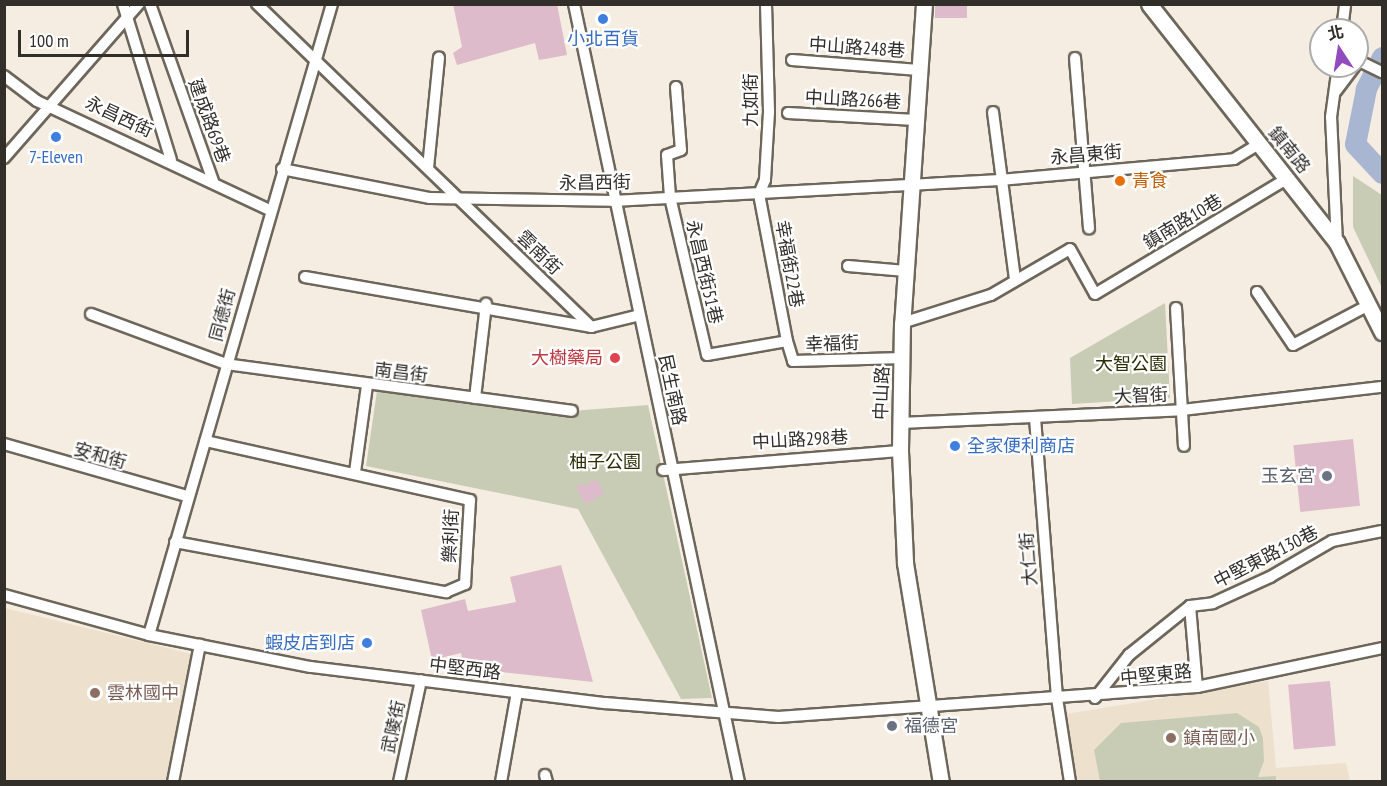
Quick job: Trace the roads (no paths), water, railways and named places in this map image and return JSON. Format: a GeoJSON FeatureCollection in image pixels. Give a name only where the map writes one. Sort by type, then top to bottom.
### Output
{"type":"FeatureCollection","features":[{"type":"Feature","properties":{"kind":"street"},"geometry":{"type":"LineString","coordinates":[[123,4],[171,160]]}},
{"type":"Feature","properties":{"kind":"street"},"geometry":{"type":"LineString","coordinates":[[4,158],[139,4]]}},
{"type":"Feature","properties":{"kind":"street","name":"建成路69巷"},"geometry":{"type":"LineString","coordinates":[[150,4],[213,181]]}},
{"type":"Feature","properties":{"kind":"street","name":"雲南街"},"geometry":{"type":"LineString","coordinates":[[257,4],[591,327]]}},
{"type":"Feature","properties":{"kind":"street","name":"同德街"},"geometry":{"type":"LineString","coordinates":[[149,635],[268,209],[332,4]]}},
{"type":"Feature","properties":{"kind":"street","name":"民生南路"},"geometry":{"type":"LineString","coordinates":[[574,4],[613,201],[640,315],[668,470],[739,782]]}},
{"type":"Feature","properties":{"kind":"street","name":"九如街"},"geometry":{"type":"LineString","coordinates":[[759,194],[765,180],[769,112],[766,4]]}},
{"type":"Feature","properties":{"kind":"street","name":"中山路"},"geometry":{"type":"LineString","coordinates":[[924,4],[902,323],[900,451],[905,563],[940,782]]}},
{"type":"Feature","properties":{"kind":"street","name":"鎮南路"},"geometry":{"type":"LineString","coordinates":[[1149,4],[1337,243],[1383,332]]}},
{"type":"Feature","properties":{"kind":"street"},"geometry":{"type":"LineString","coordinates":[[428,168],[439,58]]}},
{"type":"Feature","properties":{"kind":"street"},"geometry":{"type":"LineString","coordinates":[[1075,58],[1089,228]]}},
{"type":"Feature","properties":{"kind":"street","name":"中山路248巷"},"geometry":{"type":"LineString","coordinates":[[792,60],[919,70]]}},
{"type":"Feature","properties":{"kind":"street","name":"永昌西街"},"geometry":{"type":"LineString","coordinates":[[4,76],[51,105],[171,160],[268,209]]}},
{"type":"Feature","properties":{"kind":"street"},"geometry":{"type":"LineString","coordinates":[[1337,78],[1331,117],[1337,243]]}},
{"type":"Feature","properties":{"kind":"street"},"geometry":{"type":"LineString","coordinates":[[1336,91],[1346,78]]}},
{"type":"Feature","properties":{"kind":"street","name":"永昌西街51巷"},"geometry":{"type":"LineString","coordinates":[[676,87],[681,150],[667,155],[670,197],[707,355]]}},
{"type":"Feature","properties":{"kind":"street"},"geometry":{"type":"LineString","coordinates":[[902,323],[991,295],[1015,280],[1000,180],[993,112]]}},
{"type":"Feature","properties":{"kind":"street","name":"中山路266巷"},"geometry":{"type":"LineString","coordinates":[[788,113],[916,120]]}},
{"type":"Feature","properties":{"kind":"street","name":"永昌東街"},"geometry":{"type":"LineString","coordinates":[[912,182],[1000,180],[1233,159],[1259,144]]}},
{"type":"Feature","properties":{"kind":"street","name":"永昌西街"},"geometry":{"type":"LineString","coordinates":[[282,169],[460,199],[613,201],[759,194],[912,182]]}},
{"type":"Feature","properties":{"kind":"street","name":"鎮南路10巷"},"geometry":{"type":"LineString","coordinates":[[1015,280],[1070,249],[1095,294],[1288,178]]}},
{"type":"Feature","properties":{"kind":"street","name":"幸福街22巷"},"geometry":{"type":"LineString","coordinates":[[759,194],[787,341]]}},
{"type":"Feature","properties":{"kind":"street"},"geometry":{"type":"LineString","coordinates":[[848,266],[906,271]]}},
{"type":"Feature","properties":{"kind":"street"},"geometry":{"type":"LineString","coordinates":[[305,277],[486,304],[591,327],[640,315]]}},
{"type":"Feature","properties":{"kind":"street"},"geometry":{"type":"LineString","coordinates":[[1257,292],[1293,345],[1369,305]]}},
{"type":"Feature","properties":{"kind":"street"},"geometry":{"type":"LineString","coordinates":[[475,398],[486,304]]}},
{"type":"Feature","properties":{"kind":"street"},"geometry":{"type":"LineString","coordinates":[[1176,308],[1184,446]]}},
{"type":"Feature","properties":{"kind":"street","name":"南昌街"},"geometry":{"type":"LineString","coordinates":[[91,314],[226,364],[367,385],[572,411]]}},
{"type":"Feature","properties":{"kind":"street","name":"幸福街"},"geometry":{"type":"LineString","coordinates":[[707,355],[787,341],[793,361],[903,358]]}},
{"type":"Feature","properties":{"kind":"street"},"geometry":{"type":"LineString","coordinates":[[355,472],[367,385]]}},
{"type":"Feature","properties":{"kind":"street","name":"大智街"},"geometry":{"type":"LineString","coordinates":[[900,423],[1182,410],[1383,387]]}},
{"type":"Feature","properties":{"kind":"street","name":"大仁街"},"geometry":{"type":"LineString","coordinates":[[1035,417],[1057,698],[1070,782]]}},
{"type":"Feature","properties":{"kind":"street","name":"樂利街"},"geometry":{"type":"LineString","coordinates":[[175,542],[446,592],[465,584],[470,500],[355,472],[205,441]]}},
{"type":"Feature","properties":{"kind":"street","name":"安和街"},"geometry":{"type":"LineString","coordinates":[[4,444],[187,496]]}},
{"type":"Feature","properties":{"kind":"street","name":"中山路298巷"},"geometry":{"type":"LineString","coordinates":[[668,470],[737,460],[900,451]]}},
{"type":"Feature","properties":{"kind":"street","name":"中堅東路130巷"},"geometry":{"type":"LineString","coordinates":[[1095,698],[1129,655],[1190,606],[1213,603],[1270,578],[1332,541],[1383,531]]}},
{"type":"Feature","properties":{"kind":"street","name":"中堅西路"},"geometry":{"type":"LineString","coordinates":[[4,594],[149,635],[200,645],[421,680],[517,692],[723,710],[840,716],[929,703]]}},
{"type":"Feature","properties":{"kind":"street"},"geometry":{"type":"LineString","coordinates":[[1190,606],[1197,687]]}},
{"type":"Feature","properties":{"kind":"street"},"geometry":{"type":"LineString","coordinates":[[173,782],[200,645]]}},
{"type":"Feature","properties":{"kind":"street","name":"中堅東路"},"geometry":{"type":"LineString","coordinates":[[929,703],[1095,698],[1197,687],[1383,648]]}},
{"type":"Feature","properties":{"kind":"street","name":"武陵街"},"geometry":{"type":"LineString","coordinates":[[399,782],[421,680]]}},
{"type":"Feature","properties":{"kind":"street"},"geometry":{"type":"LineString","coordinates":[[501,782],[517,692]]}},
{"type":"Feature","properties":{"kind":"waterway"},"geometry":{"type":"LineString","coordinates":[[1382,57],[1366,89],[1355,144],[1382,173]]}},
{"type":"Feature","properties":{"kind":"place","name":"小北百貨"},"geometry":{"type":"Point","coordinates":[603,19]}},
{"type":"Feature","properties":{"kind":"place","name":"7-Eleven"},"geometry":{"type":"Point","coordinates":[56,137]}},
{"type":"Feature","properties":{"kind":"place","name":"青食"},"geometry":{"type":"Point","coordinates":[1120,181]}},
{"type":"Feature","properties":{"kind":"place","name":"大樹藥局"},"geometry":{"type":"Point","coordinates":[615,358]}},
{"type":"Feature","properties":{"kind":"place","name":"全家便利商店"},"geometry":{"type":"Point","coordinates":[955,446]}},
{"type":"Feature","properties":{"kind":"place","name":"玉玄宮"},"geometry":{"type":"Point","coordinates":[1327,476]}},
{"type":"Feature","properties":{"kind":"place","name":"蝦皮店到店"},"geometry":{"type":"Point","coordinates":[367,643]}},
{"type":"Feature","properties":{"kind":"place","name":"雲林國中"},"geometry":{"type":"Point","coordinates":[95,693]}},
{"type":"Feature","properties":{"kind":"place","name":"福德宮"},"geometry":{"type":"Point","coordinates":[892,726]}},
{"type":"Feature","properties":{"kind":"place","name":"鎮南國小"},"geometry":{"type":"Point","coordinates":[1171,738]}},
{"type":"Feature","properties":{"kind":"park label","name":"大智公園"},"geometry":{"type":"Point","coordinates":[1131,364]}},
{"type":"Feature","properties":{"kind":"park label","name":"柚子公園"},"geometry":{"type":"Point","coordinates":[605,462]}}]}
